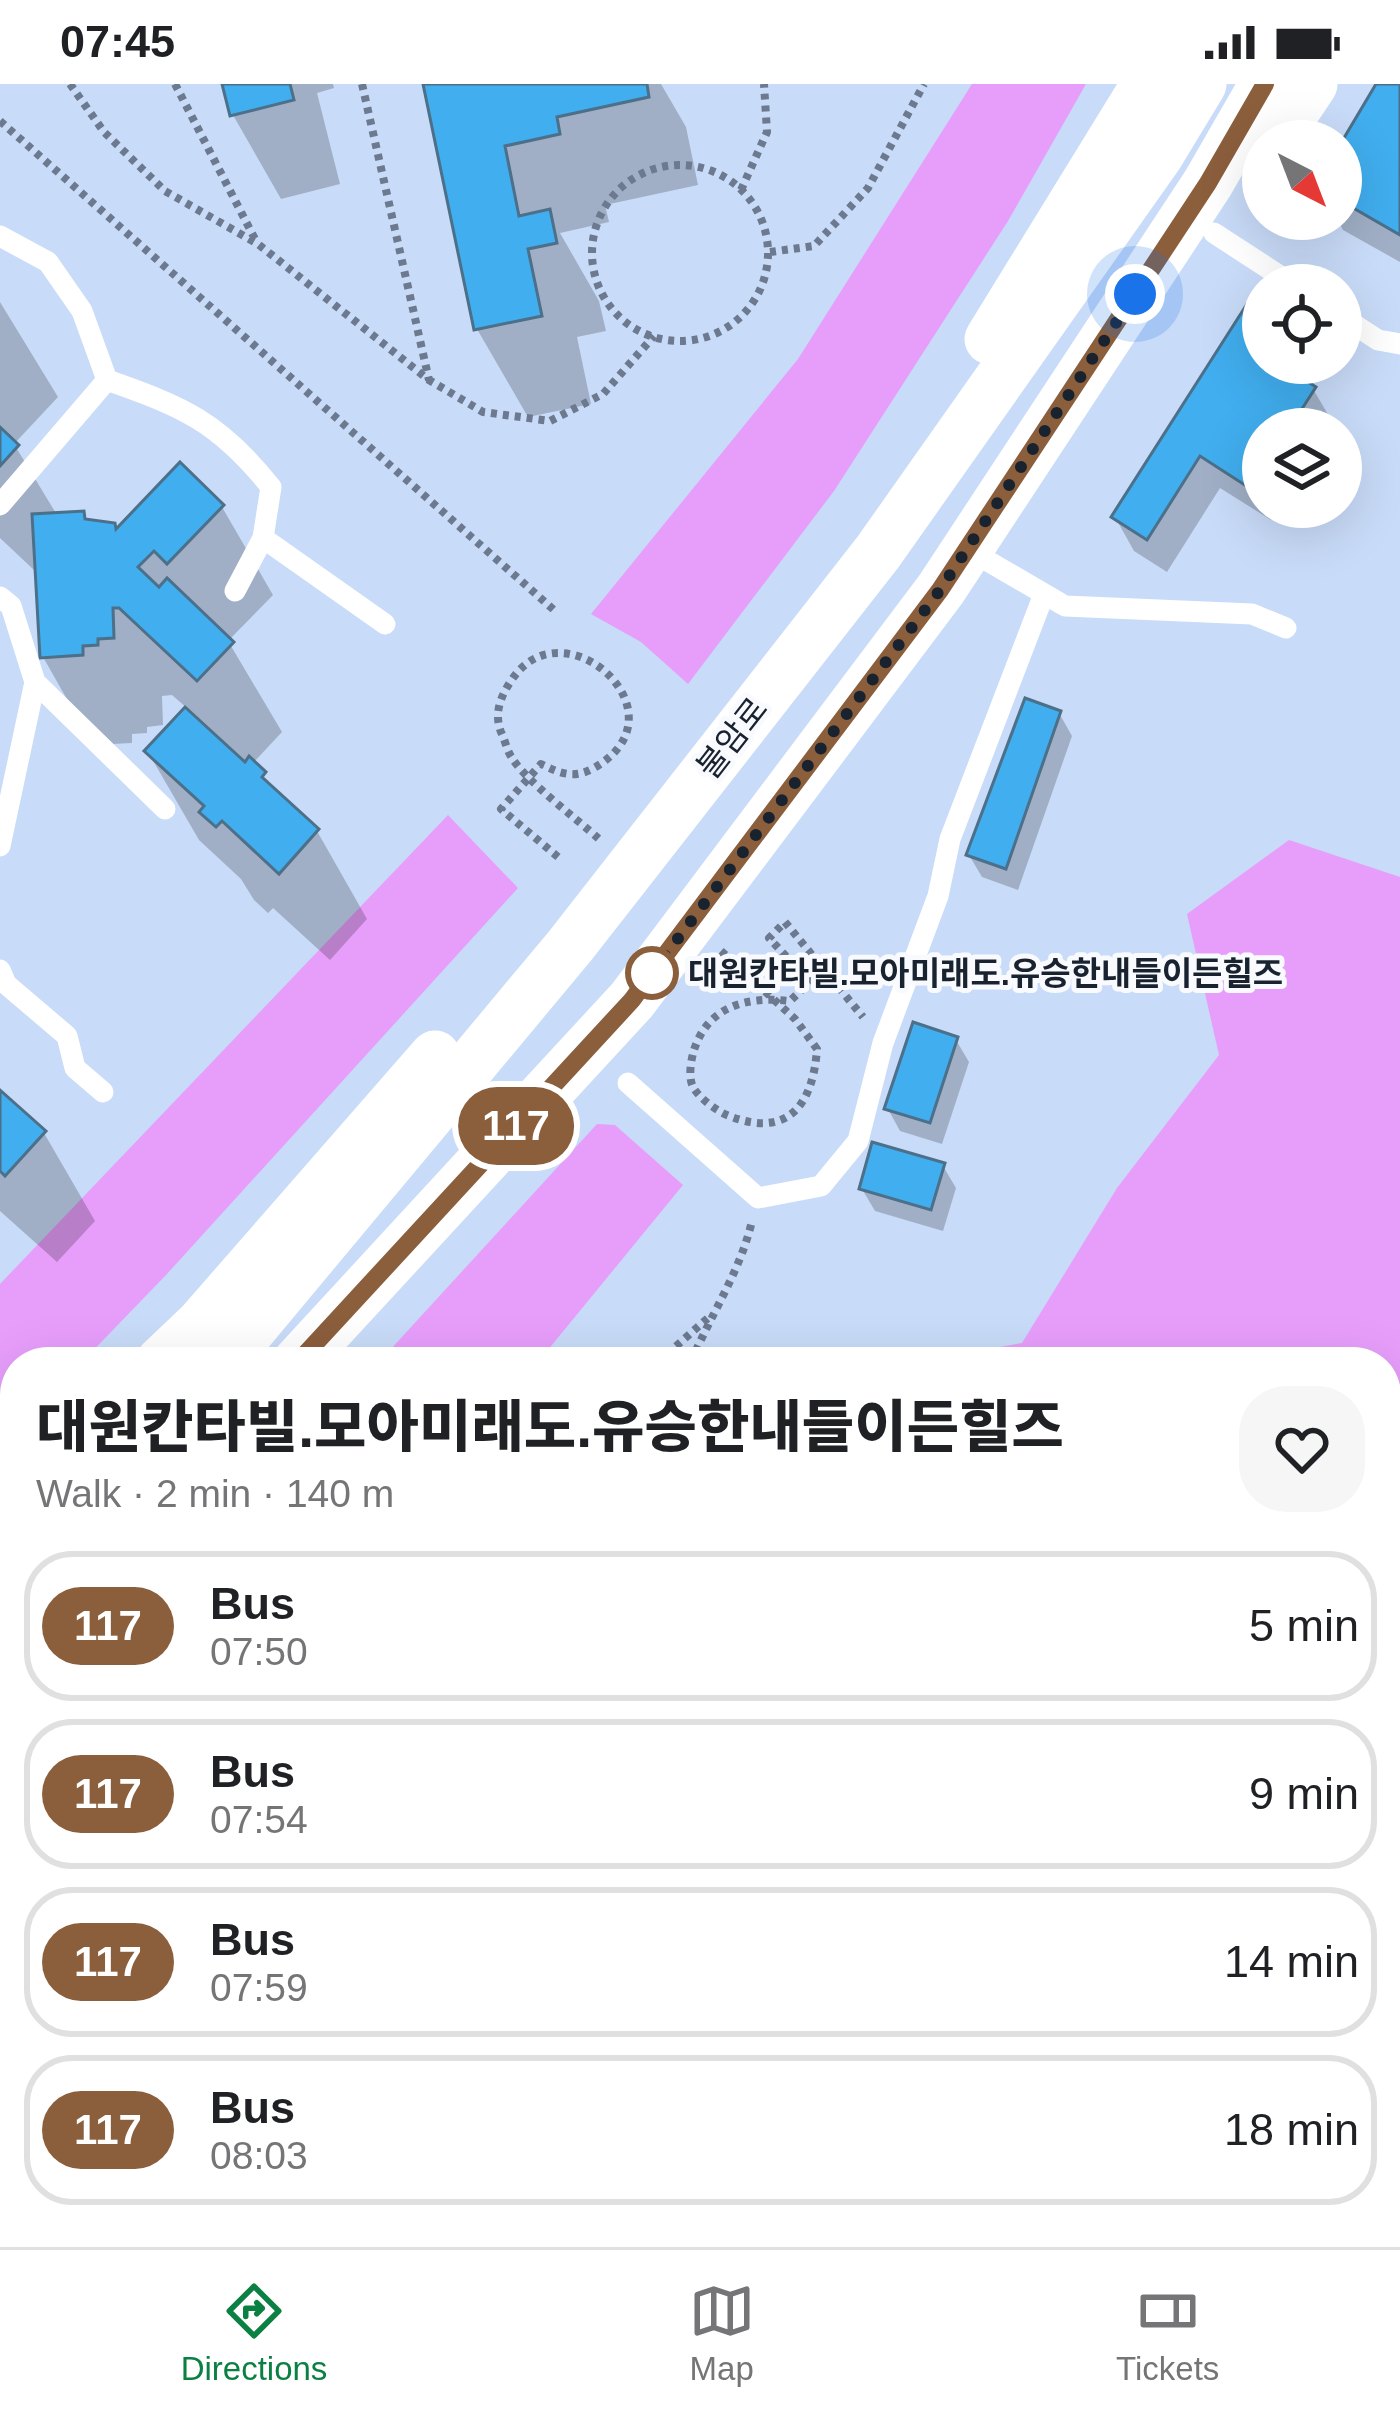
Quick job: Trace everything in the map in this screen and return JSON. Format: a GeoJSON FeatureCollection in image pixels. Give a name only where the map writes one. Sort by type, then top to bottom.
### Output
{"type":"FeatureCollection","features":[{"type":"Feature","properties":{"kind":"street"},"geometry":{"type":"LineString","coordinates":[[878,552],[994,332],[1147,84]]}},
{"type":"Feature","properties":{"kind":"street","name":"불암로"},"geometry":{"type":"LineString","coordinates":[[236,1347],[570,946],[878,552],[1158,155],[1201,84]]}},
{"type":"Feature","properties":{"kind":"street"},"geometry":{"type":"LineString","coordinates":[[358,1347],[536,1148],[632,1000],[957,571],[1208,183],[1265,84]]}},
{"type":"Feature","properties":{"kind":"street"},"geometry":{"type":"LineString","coordinates":[[1288,120],[1312,84]]}},
{"type":"Feature","properties":{"kind":"street"},"geometry":{"type":"LineString","coordinates":[[957,571],[1081,438],[1242,190]]}},
{"type":"Feature","properties":{"kind":"street"},"geometry":{"type":"LineString","coordinates":[[177,1347],[436,1055],[570,946]]}},
{"type":"Feature","properties":{"kind":"street"},"geometry":{"type":"LineString","coordinates":[[312,1347],[632,1000]]}},
{"type":"Feature","properties":{"kind":"lane"},"geometry":{"type":"LineString","coordinates":[[1214,233],[1262,264]]}},
{"type":"Feature","properties":{"kind":"lane"},"geometry":{"type":"LineString","coordinates":[[0,236],[48,262],[82,310],[107,380]]}},
{"type":"Feature","properties":{"kind":"lane"},"geometry":{"type":"LineString","coordinates":[[1362,330],[1378,340],[1400,344]]}},
{"type":"Feature","properties":{"kind":"lane"},"geometry":{"type":"LineString","coordinates":[[0,505],[107,380]]}},
{"type":"Feature","properties":{"kind":"lane"},"geometry":{"type":"LineString","coordinates":[[107,380],[184,407],[238,446],[271,487],[263,538],[235,591]]}},
{"type":"Feature","properties":{"kind":"lane"},"geometry":{"type":"LineString","coordinates":[[263,538],[385,624]]}},
{"type":"Feature","properties":{"kind":"lane"},"geometry":{"type":"LineString","coordinates":[[957,571],[1044,594],[1065,606],[1252,614],[1286,628]]}},
{"type":"Feature","properties":{"kind":"lane"},"geometry":{"type":"LineString","coordinates":[[628,1083],[758,1198],[820,1186],[858,1141],[883,1043],[938,896],[950,839],[1044,594]]}},
{"type":"Feature","properties":{"kind":"lane"},"geometry":{"type":"LineString","coordinates":[[0,597],[11,606],[35,682],[165,809]]}},
{"type":"Feature","properties":{"kind":"lane"},"geometry":{"type":"LineString","coordinates":[[0,846],[35,682]]}},
{"type":"Feature","properties":{"kind":"lane"},"geometry":{"type":"LineString","coordinates":[[0,970],[6,984],[68,1036],[75,1068],[103,1093]]}},
{"type":"Feature","properties":{"kind":"path"},"geometry":{"type":"LineString","coordinates":[[70,84],[104,132],[165,191],[258,244],[429,380],[483,412],[550,421],[603,394],[654,336]]}},
{"type":"Feature","properties":{"kind":"path"},"geometry":{"type":"LineString","coordinates":[[175,84],[258,244]]}},
{"type":"Feature","properties":{"kind":"path"},"geometry":{"type":"LineString","coordinates":[[362,84],[429,380]]}},
{"type":"Feature","properties":{"kind":"path"},"geometry":{"type":"LineString","coordinates":[[741,190],[767,132],[764,84]]}},
{"type":"Feature","properties":{"kind":"path"},"geometry":{"type":"LineString","coordinates":[[770,252],[814,246],[868,188],[924,84]]}},
{"type":"Feature","properties":{"kind":"path"},"geometry":{"type":"LineString","coordinates":[[0,121],[554,610]]}},
{"type":"Feature","properties":{"kind":"path"},"geometry":{"type":"LineString","coordinates":[[681,163],[725,175],[741,190],[758,208],[770,252],[758,297],[725,331],[681,343],[635,331],[602,298],[590,254],[602,208],[636,176],[681,163]]}},
{"type":"Feature","properties":{"kind":"path"},"geometry":{"type":"LineString","coordinates":[[512,759],[497,721],[500,698],[527,663],[573,653],[611,673],[625,693],[629,719],[622,744],[582,774],[562,775],[541,764],[501,809],[558,856]]}},
{"type":"Feature","properties":{"kind":"path"},"geometry":{"type":"LineString","coordinates":[[795,1019],[818,1048],[815,1080],[801,1106],[781,1122],[750,1124],[720,1113],[693,1087],[691,1062],[701,1028],[724,1007],[766,998],[790,1001],[810,982],[769,938],[784,922],[883,1043]]}},
{"type":"Feature","properties":{"kind":"path"},"geometry":{"type":"LineString","coordinates":[[697,1347],[739,1266],[758,1198]]}},
{"type":"Feature","properties":{"kind":"path"},"geometry":{"type":"LineString","coordinates":[[675,1347],[710,1317]]}},
{"type":"Feature","properties":{"kind":"shaded area"},"geometry":{"type":"Polygon","coordinates":[[[972,84],[1086,84],[1008,221],[834,491],[688,684],[641,642],[591,614],[798,359],[972,84]]]}},
{"type":"Feature","properties":{"kind":"shaded area"},"geometry":{"type":"Polygon","coordinates":[[[448,815],[518,888],[96,1347],[0,1347],[0,1284],[448,815]]]}},
{"type":"Feature","properties":{"kind":"shaded area"},"geometry":{"type":"Polygon","coordinates":[[[1289,840],[1400,877],[1400,1347],[1000,1347],[1022,1343],[1117,1188],[1219,1055],[1187,914],[1289,840]]]}},
{"type":"Feature","properties":{"kind":"shaded area"},"geometry":{"type":"Polygon","coordinates":[[[597,1124],[615,1125],[683,1185],[550,1347],[393,1347],[597,1124]]]}},
{"type":"Feature","properties":{"kind":"building"},"geometry":{"type":"Polygon","coordinates":[[[222,84],[290,84],[294,100],[230,116],[222,84]]]}},
{"type":"Feature","properties":{"kind":"building"},"geometry":{"type":"Polygon","coordinates":[[[423,84],[647,84],[649,97],[557,117],[560,134],[505,146],[519,216],[550,209],[557,243],[528,249],[542,316],[474,330],[423,84]]]}},
{"type":"Feature","properties":{"kind":"building"},"geometry":{"type":"Polygon","coordinates":[[[1376,84],[1400,84],[1400,235],[1362,213],[1362,120],[1355,120],[1376,84]]]}},
{"type":"Feature","properties":{"kind":"building"},"geometry":{"type":"Polygon","coordinates":[[[1242,312],[1242,384],[1316,387],[1302,408],[1242,408],[1242,483],[1200,456],[1147,540],[1111,517],[1242,312]]]}},
{"type":"Feature","properties":{"kind":"building"},"geometry":{"type":"Polygon","coordinates":[[[0,427],[19,445],[0,466],[0,427]]]}},
{"type":"Feature","properties":{"kind":"building"},"geometry":{"type":"Polygon","coordinates":[[[180,462],[224,505],[167,564],[154,551],[138,567],[159,587],[167,578],[234,642],[197,681],[119,608],[113,608],[114,638],[83,646],[83,655],[40,658],[32,514],[84,511],[85,519],[115,523],[116,529],[180,462]]]}},
{"type":"Feature","properties":{"kind":"building"},"geometry":{"type":"Polygon","coordinates":[[[1025,698],[1061,711],[1006,869],[966,855],[1025,698]]]}},
{"type":"Feature","properties":{"kind":"building"},"geometry":{"type":"Polygon","coordinates":[[[185,707],[245,762],[249,756],[266,772],[262,777],[319,829],[279,874],[222,821],[216,827],[199,812],[204,806],[144,751],[185,707]]]}},
{"type":"Feature","properties":{"kind":"building"},"geometry":{"type":"Polygon","coordinates":[[[913,1022],[958,1037],[930,1123],[884,1109],[913,1022]]]}},
{"type":"Feature","properties":{"kind":"building"},"geometry":{"type":"Polygon","coordinates":[[[0,1090],[46,1131],[5,1176],[0,1171],[0,1090]]]}},
{"type":"Feature","properties":{"kind":"building"},"geometry":{"type":"Polygon","coordinates":[[[872,1142],[945,1163],[931,1210],[859,1189],[872,1142]]]}},
{"type":"Feature","properties":{"kind":"bus line","name":"117"},"geometry":{"type":"LineString","coordinates":[[312,1347],[632,1000],[940,590],[1208,183],[1265,84]]}},
{"type":"Feature","properties":{"kind":"place","name":"대원칸타빌.모아미래도.유승한내들이든힐즈"},"geometry":{"type":"Point","coordinates":[652,973]}},
{"type":"Feature","properties":{"kind":"route"},"geometry":{"type":"LineString","coordinates":[[652,973],[940,590],[1135,294]]}}]}
